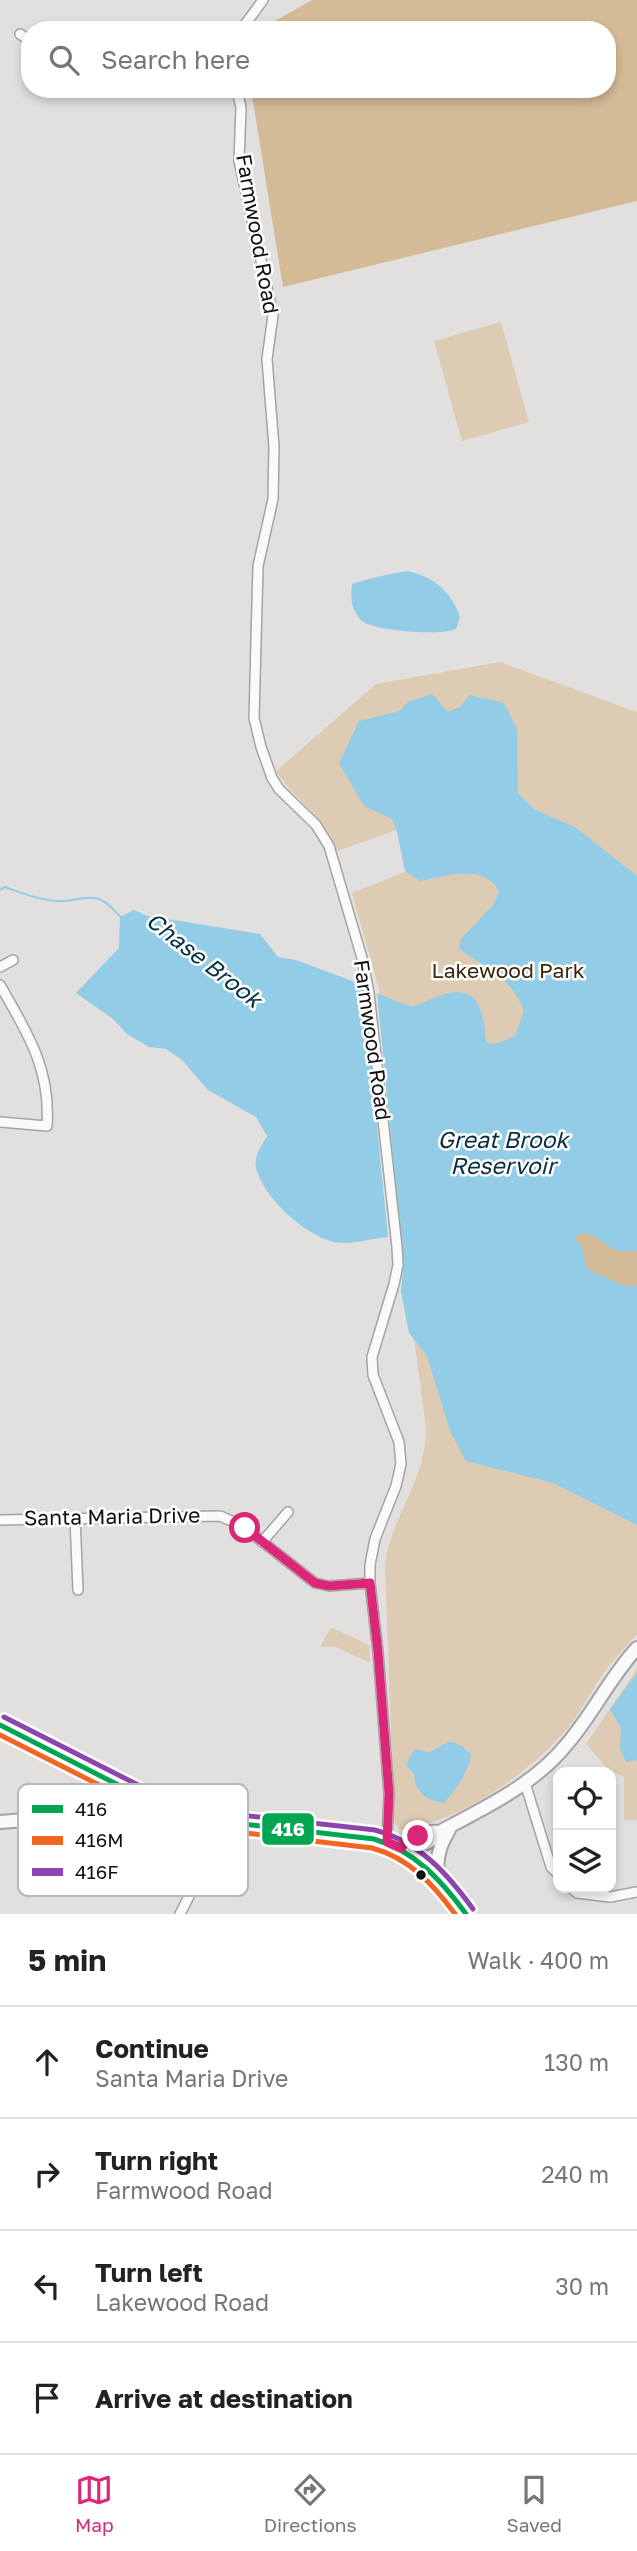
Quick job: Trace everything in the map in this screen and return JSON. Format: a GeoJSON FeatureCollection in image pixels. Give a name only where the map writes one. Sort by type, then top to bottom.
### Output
{"type":"FeatureCollection","features":[{"type":"Feature","properties":{"kind":"main road"},"geometry":{"type":"LineString","coordinates":[[401,1848],[422,1845],[439,1832],[525,1783],[549,1764],[568,1744],[637,1648]]}},
{"type":"Feature","properties":{"kind":"main road"},"geometry":{"type":"LineString","coordinates":[[0,1725],[116,1784]]}},
{"type":"Feature","properties":{"kind":"main road"},"geometry":{"type":"LineString","coordinates":[[0,1822],[18,1821]]}},
{"type":"Feature","properties":{"kind":"main road"},"geometry":{"type":"LineString","coordinates":[[440,1883],[437,1870],[439,1850],[447,1832],[457,1822]]}},
{"type":"Feature","properties":{"kind":"main road"},"geometry":{"type":"LineString","coordinates":[[248,1825],[387,1842],[422,1863],[466,1914]]}},
{"type":"Feature","properties":{"kind":"street"},"geometry":{"type":"LineString","coordinates":[[248,21],[263,0]]}},
{"type":"Feature","properties":{"kind":"street","name":"Farmwood Road"},"geometry":{"type":"LineString","coordinates":[[239,98],[239,161],[273,315],[267,359],[274,447],[273,499],[258,566],[254,718],[272,778],[279,789],[316,825],[329,846],[362,957],[369,993],[397,1247],[398,1265],[394,1284],[372,1357],[373,1375],[398,1442],[401,1464],[396,1486],[374,1539],[370,1583],[389,1794],[387,1842]]}},
{"type":"Feature","properties":{"kind":"street"},"geometry":{"type":"LineString","coordinates":[[0,967],[13,960]]}},
{"type":"Feature","properties":{"kind":"street"},"geometry":{"type":"LineString","coordinates":[[0,985],[29,1036],[42,1066],[49,1101],[47,1126],[0,1122]]}},
{"type":"Feature","properties":{"kind":"street"},"geometry":{"type":"LineString","coordinates":[[262,1542],[288,1511]]}},
{"type":"Feature","properties":{"kind":"street","name":"Santa Maria Drive"},"geometry":{"type":"LineString","coordinates":[[0,1520],[220,1516],[241,1525],[315,1583],[329,1586],[370,1583]]}},
{"type":"Feature","properties":{"kind":"street"},"geometry":{"type":"LineString","coordinates":[[75,1518],[78,1590]]}},
{"type":"Feature","properties":{"kind":"street"},"geometry":{"type":"LineString","coordinates":[[525,1783],[553,1869]]}},
{"type":"Feature","properties":{"kind":"street"},"geometry":{"type":"LineString","coordinates":[[577,1893],[611,1897],[637,1892]]}},
{"type":"Feature","properties":{"kind":"street"},"geometry":{"type":"LineString","coordinates":[[182,1913],[190,1896]]}},
{"type":"Feature","properties":{"kind":"green space"},"geometry":{"type":"Polygon","coordinates":[[[501,322],[529,422],[462,441],[434,341],[501,322]]]}},
{"type":"Feature","properties":{"kind":"green space","name":"Lakewood Park"},"geometry":{"type":"Polygon","coordinates":[[[500,662],[637,712],[637,1634],[603,1674],[570,1725],[517,1776],[472,1805],[425,1825],[403,1830],[394,1822],[385,1565],[394,1529],[421,1465],[426,1428],[408,1293],[379,989],[352,893],[454,852],[422,821],[337,851],[324,826],[276,771],[376,684],[500,662]]]}},
{"type":"Feature","properties":{"kind":"green space"},"geometry":{"type":"Polygon","coordinates":[[[331,1627],[369,1645],[370,1663],[336,1647],[320,1647],[331,1627]]]}},
{"type":"Feature","properties":{"kind":"green space"},"geometry":{"type":"Polygon","coordinates":[[[637,1669],[637,1820],[624,1820],[624,1777],[616,1773],[616,1767],[606,1767],[586,1744],[637,1669]]]}},
{"type":"Feature","properties":{"kind":"shaded area"},"geometry":{"type":"Polygon","coordinates":[[[312,0],[637,0],[637,201],[283,287],[252,98],[616,98],[616,21],[275,21],[312,0]]]}},
{"type":"Feature","properties":{"kind":"shaded area"},"geometry":{"type":"Polygon","coordinates":[[[588,1233],[615,1250],[637,1251],[637,1286],[625,1286],[587,1269],[582,1247],[575,1238],[578,1234],[588,1233]]]}},
{"type":"Feature","properties":{"kind":"water"},"geometry":{"type":"Polygon","coordinates":[[[407,571],[433,581],[452,600],[460,617],[456,629],[437,632],[393,630],[369,625],[358,617],[352,604],[352,584],[407,571]]]}},
{"type":"Feature","properties":{"kind":"water","name":"Great Brook Reservoir"},"geometry":{"type":"Polygon","coordinates":[[[432,694],[448,712],[460,707],[470,695],[504,703],[517,729],[518,793],[535,810],[575,827],[637,876],[637,1251],[614,1249],[592,1235],[578,1234],[575,1238],[582,1247],[587,1269],[625,1286],[637,1286],[637,1525],[553,1483],[466,1461],[450,1431],[427,1356],[409,1333],[401,1292],[402,1249],[377,993],[413,1006],[453,993],[471,996],[481,1010],[486,1041],[490,1044],[515,1036],[524,1011],[513,990],[505,982],[459,949],[461,939],[494,904],[499,891],[492,882],[474,874],[420,881],[405,871],[392,819],[364,806],[339,763],[359,721],[400,711],[408,702],[432,694]]]}},
{"type":"Feature","properties":{"kind":"water","name":"Great Brook Reservoir"},"geometry":{"type":"Polygon","coordinates":[[[134,910],[148,916],[260,934],[278,957],[296,960],[363,985],[388,1237],[340,1243],[323,1238],[299,1224],[269,1193],[257,1171],[256,1157],[267,1136],[256,1117],[208,1090],[182,1060],[166,1049],[149,1047],[127,1034],[113,1019],[76,993],[119,948],[120,917],[134,910]]]}},
{"type":"Feature","properties":{"kind":"water"},"geometry":{"type":"Polygon","coordinates":[[[637,1673],[637,1760],[626,1762],[620,1749],[621,1728],[610,1709],[637,1673]]]}},
{"type":"Feature","properties":{"kind":"water"},"geometry":{"type":"Polygon","coordinates":[[[449,1742],[459,1744],[471,1754],[465,1773],[444,1803],[423,1794],[416,1785],[414,1773],[406,1766],[416,1749],[431,1752],[449,1742]]]}},
{"type":"Feature","properties":{"kind":"waterway","name":"Chase Brook"},"geometry":{"type":"LineString","coordinates":[[0,890],[5,887],[37,898],[58,901],[96,898],[107,903],[122,918]]}},
{"type":"Feature","properties":{"kind":"transit line","name":"416F"},"geometry":{"type":"LineString","coordinates":[[4,1717],[136,1784]]}},
{"type":"Feature","properties":{"kind":"transit line","name":"416"},"geometry":{"type":"LineString","coordinates":[[0,1725],[116,1784]]}},
{"type":"Feature","properties":{"kind":"transit line","name":"416M"},"geometry":{"type":"LineString","coordinates":[[0,1735],[97,1784]]}},
{"type":"Feature","properties":{"kind":"transit line","name":"416F"},"geometry":{"type":"LineString","coordinates":[[248,1816],[375,1830],[391,1835],[431,1861],[473,1909]]}},
{"type":"Feature","properties":{"kind":"transit line","name":"416"},"geometry":{"type":"LineString","coordinates":[[248,1825],[374,1839],[389,1844],[426,1868],[466,1914]]}},
{"type":"Feature","properties":{"kind":"transit line","name":"416M"},"geometry":{"type":"LineString","coordinates":[[248,1833],[372,1848],[385,1852],[409,1865],[438,1892],[455,1914]]}},
{"type":"Feature","properties":{"kind":"route"},"geometry":{"type":"LineString","coordinates":[[245,1528],[315,1583],[329,1586],[370,1583],[389,1794],[387,1842],[401,1848],[418,1836]]}}]}
